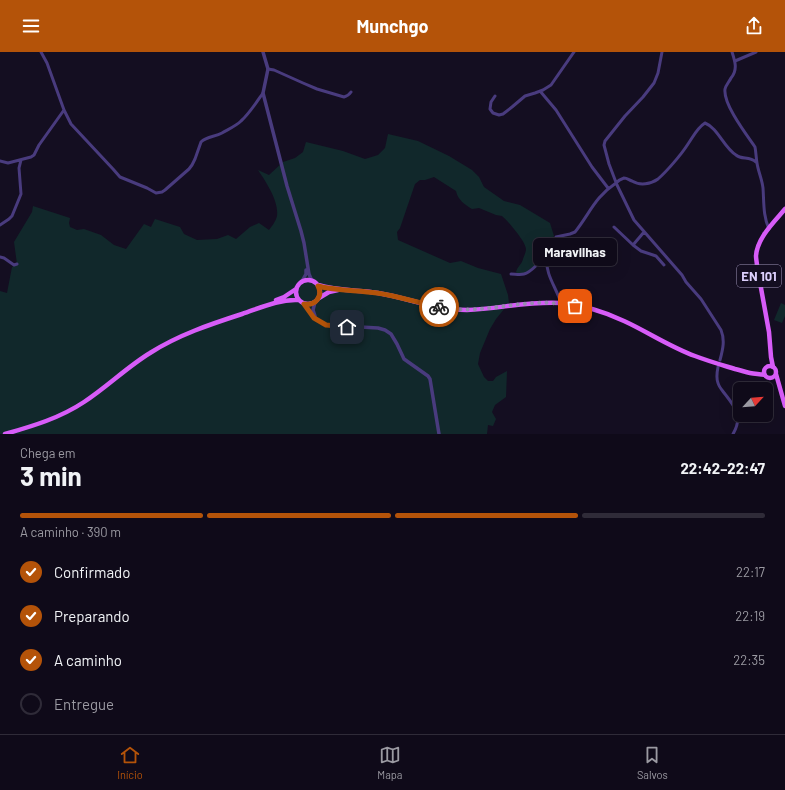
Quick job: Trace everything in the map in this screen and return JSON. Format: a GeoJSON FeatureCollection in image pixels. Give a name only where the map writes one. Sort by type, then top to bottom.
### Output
{"type":"FeatureCollection","features":[{"type":"Feature","properties":{"kind":"main road","name":"EN 101"},"geometry":{"type":"LineString","coordinates":[[770,350],[769,332],[756,255],[758,245],[785,209]]}},
{"type":"Feature","properties":{"kind":"main road"},"geometry":{"type":"LineString","coordinates":[[346,289],[329,292],[308,305],[298,300],[295,293],[299,283],[309,280],[318,286],[327,288],[346,289],[379,293],[456,310],[536,303],[561,303],[607,314],[624,321],[677,349],[714,363],[767,377],[773,378],[776,374]]}},
{"type":"Feature","properties":{"kind":"main road"},"geometry":{"type":"LineString","coordinates":[[318,286],[320,292],[319,298]]}},
{"type":"Feature","properties":{"kind":"main road"},"geometry":{"type":"LineString","coordinates":[[261,307],[284,297],[296,289]]}},
{"type":"Feature","properties":{"kind":"main road"},"geometry":{"type":"LineString","coordinates":[[5,434],[52,419],[68,411],[83,402],[149,353],[164,344],[191,332],[261,307],[285,300],[298,300]]}},
{"type":"Feature","properties":{"kind":"main road"},"geometry":{"type":"LineString","coordinates":[[770,350],[785,406]]}},
{"type":"Feature","properties":{"kind":"main road"},"geometry":{"type":"LineString","coordinates":[[770,350],[764,372],[767,377],[779,387]]}},
{"type":"Feature","properties":{"kind":"main road"},"geometry":{"type":"LineString","coordinates":[[754,373],[771,366],[774,367]]}},
{"type":"Feature","properties":{"kind":"street"},"geometry":{"type":"LineString","coordinates":[[41,52],[50,70],[64,110],[71,124],[120,177],[156,193],[165,190],[192,165],[201,142],[209,137],[219,135],[241,121],[250,111],[262,93],[268,69],[263,52]]}},
{"type":"Feature","properties":{"kind":"street"},"geometry":{"type":"LineString","coordinates":[[495,96],[491,102],[490,109],[493,113],[499,115],[503,114],[524,96],[540,91],[551,85],[574,52]]}},
{"type":"Feature","properties":{"kind":"street"},"geometry":{"type":"LineString","coordinates":[[662,52],[656,79],[643,97],[605,140],[604,145],[616,182],[634,220],[702,300],[721,330],[724,344],[720,360]]}},
{"type":"Feature","properties":{"kind":"street"},"geometry":{"type":"LineString","coordinates":[[732,52],[736,69],[734,75],[726,85],[726,98],[734,114],[755,147],[756,162],[762,185],[766,222],[769,229]]}},
{"type":"Feature","properties":{"kind":"street"},"geometry":{"type":"LineString","coordinates":[[735,61],[756,52]]}},
{"type":"Feature","properties":{"kind":"street"},"geometry":{"type":"LineString","coordinates":[[268,69],[274,70],[317,89],[344,97],[351,92]]}},
{"type":"Feature","properties":{"kind":"street"},"geometry":{"type":"LineString","coordinates":[[540,91],[556,110],[592,167],[608,188]]}},
{"type":"Feature","properties":{"kind":"street"},"geometry":{"type":"LineString","coordinates":[[262,93],[287,186],[301,231],[309,274],[312,281]]}},
{"type":"Feature","properties":{"kind":"street"},"geometry":{"type":"LineString","coordinates":[[0,161],[8,163],[34,155],[39,145],[64,110]]}},
{"type":"Feature","properties":{"kind":"street"},"geometry":{"type":"LineString","coordinates":[[511,274],[526,274],[542,261],[552,258],[555,253],[556,247],[554,240],[556,237],[575,232],[599,197],[616,182],[624,178],[639,184],[654,181],[668,169],[687,146],[696,132],[705,123],[711,127],[736,156],[752,159],[756,162]]}},
{"type":"Feature","properties":{"kind":"street"},"geometry":{"type":"LineString","coordinates":[[0,225],[9,220],[12,216],[21,194],[20,160]]}},
{"type":"Feature","properties":{"kind":"street"},"geometry":{"type":"LineString","coordinates":[[614,227],[632,245],[641,251],[648,254],[653,254],[664,264]]}},
{"type":"Feature","properties":{"kind":"street"},"geometry":{"type":"LineString","coordinates":[[632,245],[644,232]]}},
{"type":"Feature","properties":{"kind":"street"},"geometry":{"type":"LineString","coordinates":[[653,254],[660,249]]}},
{"type":"Feature","properties":{"kind":"street"},"geometry":{"type":"LineString","coordinates":[[0,257],[14,265],[17,264]]}},
{"type":"Feature","properties":{"kind":"street"},"geometry":{"type":"LineString","coordinates":[[547,259],[546,265],[561,303]]}},
{"type":"Feature","properties":{"kind":"street"},"geometry":{"type":"LineString","coordinates":[[302,281],[306,274],[307,264]]}},
{"type":"Feature","properties":{"kind":"street"},"geometry":{"type":"LineString","coordinates":[[315,302],[313,310],[317,320]]}},
{"type":"Feature","properties":{"kind":"street"},"geometry":{"type":"LineString","coordinates":[[304,304],[317,320],[326,325],[378,328],[391,334],[398,344],[404,359],[430,379],[439,434]]}},
{"type":"Feature","properties":{"kind":"street"},"geometry":{"type":"LineString","coordinates":[[718,367],[717,382],[738,414],[738,421],[733,434]]}},
{"type":"Feature","properties":{"kind":"green space"},"geometry":{"type":"Polygon","coordinates":[[[388,134],[418,141],[449,156],[472,170],[479,177],[484,187],[504,201],[520,205],[550,223],[554,236],[552,241],[554,251],[552,255],[525,273],[518,274],[516,272],[526,249],[520,237],[512,227],[502,216],[479,208],[472,209],[460,199],[456,191],[434,177],[420,180],[415,184],[400,228],[397,232],[398,240],[450,263],[461,261],[478,268],[501,274],[509,303],[490,329],[480,353],[478,364],[484,377],[488,381],[493,381],[496,377],[507,371],[506,397],[495,405],[492,412],[496,419],[493,426],[488,425],[487,434],[0,434],[0,291],[7,293],[12,267],[17,264],[14,242],[32,212],[33,206],[70,218],[70,227],[77,230],[84,229],[101,235],[114,245],[126,249],[144,224],[151,227],[155,219],[180,227],[184,234],[197,240],[217,239],[228,235],[236,239],[250,227],[259,223],[269,230],[277,216],[274,198],[258,170],[269,175],[283,162],[295,158],[303,152],[306,142],[343,151],[365,159],[378,155],[385,148],[388,134]]]}},
{"type":"Feature","properties":{"kind":"green space"},"geometry":{"type":"Polygon","coordinates":[[[781,303],[785,305],[785,316],[782,323],[774,320],[781,303]]]}},
{"type":"Feature","properties":{"kind":"way so far"},"geometry":{"type":"LineString","coordinates":[[439,307],[467,310],[536,303],[561,303],[575,306]]}},
{"type":"Feature","properties":{"kind":"place","name":"Maravilhas"},"geometry":{"type":"Point","coordinates":[575,306]}},
{"type":"Feature","properties":{"kind":"route"},"geometry":{"type":"LineString","coordinates":[[347,327],[326,325],[314,318],[304,304],[312,304],[319,298],[320,292],[318,286],[379,293],[439,307]]}}]}
